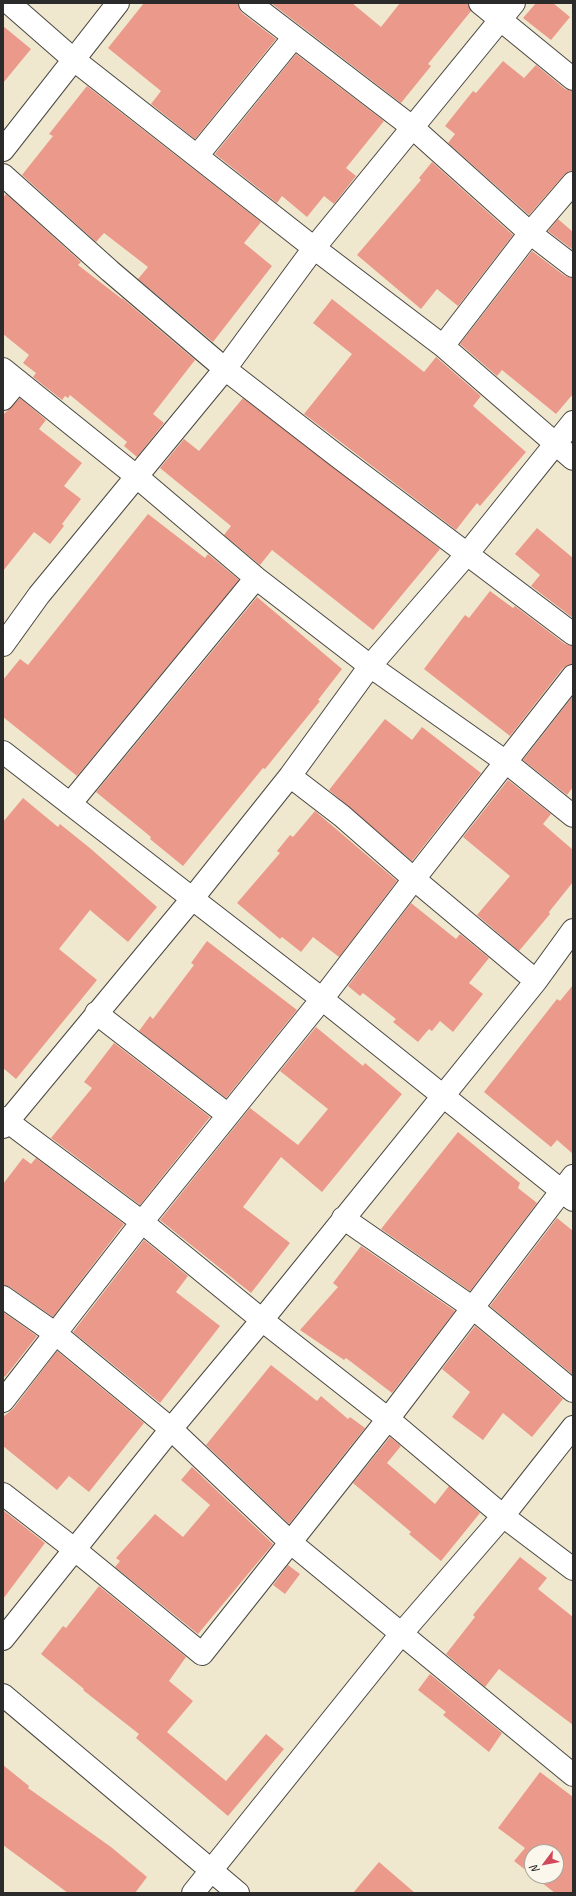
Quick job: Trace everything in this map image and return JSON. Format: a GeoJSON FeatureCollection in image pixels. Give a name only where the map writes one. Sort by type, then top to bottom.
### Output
{"type":"FeatureCollection","features":[{"type":"Feature","properties":{"kind":"street"},"geometry":{"type":"LineString","coordinates":[[9,3],[73,59],[314,248],[443,346],[573,459]]}},
{"type":"Feature","properties":{"kind":"street"},"geometry":{"type":"LineString","coordinates":[[3,150],[118,3]]}},
{"type":"Feature","properties":{"kind":"street"},"geometry":{"type":"LineString","coordinates":[[250,3],[412,127],[530,233],[573,266]]}},
{"type":"Feature","properties":{"kind":"street"},"geometry":{"type":"LineString","coordinates":[[480,3],[573,79]]}},
{"type":"Feature","properties":{"kind":"street"},"geometry":{"type":"LineString","coordinates":[[3,645],[39,595],[225,369],[314,248],[514,3]]}},
{"type":"Feature","properties":{"kind":"street"},"geometry":{"type":"LineString","coordinates":[[196,156],[294,37]]}},
{"type":"Feature","properties":{"kind":"street"},"geometry":{"type":"LineString","coordinates":[[3,175],[110,271],[225,369],[573,634]]}},
{"type":"Feature","properties":{"kind":"street"},"geometry":{"type":"LineString","coordinates":[[443,346],[530,233],[573,183]]}},
{"type":"Feature","properties":{"kind":"street"},"geometry":{"type":"LineString","coordinates":[[3,399],[10,375],[136,476],[256,578],[370,666],[506,762],[573,816]]}},
{"type":"Feature","properties":{"kind":"street"},"geometry":{"type":"LineString","coordinates":[[573,422],[467,554],[370,666],[290,776],[192,899],[4,1122],[142,1222],[262,1320],[388,1419],[503,1516],[573,1569]]}},
{"type":"Feature","properties":{"kind":"street"},"geometry":{"type":"LineString","coordinates":[[70,804],[256,578]]}},
{"type":"Feature","properties":{"kind":"street"},"geometry":{"type":"LineString","coordinates":[[3,1401],[142,1222],[322,999],[573,676]]}},
{"type":"Feature","properties":{"kind":"street"},"geometry":{"type":"LineString","coordinates":[[3,752],[322,999],[443,1097],[569,1189],[473,1308],[388,1419],[202,1654],[3,1494]]}},
{"type":"Feature","properties":{"kind":"street"},"geometry":{"type":"LineString","coordinates":[[290,776],[342,816],[414,879],[536,981]]}},
{"type":"Feature","properties":{"kind":"street"},"geometry":{"type":"LineString","coordinates":[[3,1639],[171,1429],[262,1320],[343,1218],[443,1097],[536,981],[573,930]]}},
{"type":"Feature","properties":{"kind":"street"},"geometry":{"type":"LineString","coordinates":[[96,1013],[228,1115]]}},
{"type":"Feature","properties":{"kind":"street"},"geometry":{"type":"LineString","coordinates":[[343,1218],[473,1308],[573,1391]]}},
{"type":"Feature","properties":{"kind":"street"},"geometry":{"type":"LineString","coordinates":[[3,1297],[56,1334],[171,1429],[290,1542],[573,1775]]}},
{"type":"Feature","properties":{"kind":"street"},"geometry":{"type":"LineString","coordinates":[[194,1893],[401,1634],[503,1516],[573,1427]]}},
{"type":"Feature","properties":{"kind":"street"},"geometry":{"type":"LineString","coordinates":[[3,1695],[238,1893]]}},
{"type":"Feature","properties":{"kind":"building"},"geometry":{"type":"Polygon","coordinates":[[[144,3],[238,3],[242,13],[276,39],[195,139],[151,104],[161,91],[108,48],[144,3]]]}},
{"type":"Feature","properties":{"kind":"building"},"geometry":{"type":"Polygon","coordinates":[[[271,3],[352,3],[381,27],[400,3],[468,3],[471,11],[428,64],[431,66],[401,103],[271,3]]]}},
{"type":"Feature","properties":{"kind":"building"},"geometry":{"type":"Polygon","coordinates":[[[536,3],[553,3],[570,17],[551,40],[523,18],[536,3]]]}},
{"type":"Feature","properties":{"kind":"building"},"geometry":{"type":"Polygon","coordinates":[[[3,26],[31,49],[3,83],[3,26]]]}},
{"type":"Feature","properties":{"kind":"building"},"geometry":{"type":"Polygon","coordinates":[[[296,54],[384,121],[346,168],[356,176],[334,204],[324,196],[307,217],[282,196],[277,203],[215,154],[296,54]]]}},
{"type":"Feature","properties":{"kind":"building"},"geometry":{"type":"Polygon","coordinates":[[[503,61],[524,78],[536,65],[565,89],[573,91],[573,170],[564,175],[529,215],[448,143],[455,134],[445,126],[473,91],[476,93],[503,61]]]}},
{"type":"Feature","properties":{"kind":"building"},"geometry":{"type":"Polygon","coordinates":[[[87,86],[261,222],[244,243],[272,266],[213,342],[138,279],[148,267],[104,233],[96,242],[22,175],[53,136],[49,134],[87,86]]]}},
{"type":"Feature","properties":{"kind":"building"},"geometry":{"type":"Polygon","coordinates":[[[432,162],[513,235],[458,306],[437,289],[421,309],[357,255],[421,180],[419,178],[432,162]]]}},
{"type":"Feature","properties":{"kind":"building"},"geometry":{"type":"Polygon","coordinates":[[[6,194],[81,262],[78,265],[122,298],[195,360],[153,414],[164,423],[137,457],[124,446],[127,442],[70,395],[68,398],[65,396],[62,400],[33,377],[36,373],[23,363],[29,355],[3,334],[3,198],[6,194]]]}},
{"type":"Feature","properties":{"kind":"building"},"geometry":{"type":"Polygon","coordinates":[[[558,219],[573,232],[573,250],[548,231],[558,219]]]}},
{"type":"Feature","properties":{"kind":"building"},"geometry":{"type":"Polygon","coordinates":[[[532,251],[565,276],[573,278],[573,394],[556,414],[502,370],[497,376],[460,344],[532,251]]]}},
{"type":"Feature","properties":{"kind":"building"},"geometry":{"type":"Polygon","coordinates":[[[332,299],[424,372],[436,357],[481,396],[473,406],[526,452],[480,506],[477,503],[456,530],[304,414],[352,354],[313,323],[332,299]]]}},
{"type":"Feature","properties":{"kind":"building"},"geometry":{"type":"Polygon","coordinates":[[[20,398],[46,420],[39,429],[82,463],[64,486],[81,499],[62,524],[64,526],[50,544],[34,532],[3,571],[3,415],[20,398]]]}},
{"type":"Feature","properties":{"kind":"building"},"geometry":{"type":"Polygon","coordinates":[[[243,398],[440,549],[373,630],[272,550],[260,565],[224,535],[231,526],[160,468],[184,439],[199,451],[243,398]]]}},
{"type":"Feature","properties":{"kind":"building"},"geometry":{"type":"Polygon","coordinates":[[[148,514],[205,558],[208,554],[239,580],[77,776],[3,717],[3,680],[20,659],[28,665],[148,514]]]}},
{"type":"Feature","properties":{"kind":"building"},"geometry":{"type":"Polygon","coordinates":[[[537,528],[573,558],[573,618],[531,586],[540,575],[515,554],[537,528]]]}},
{"type":"Feature","properties":{"kind":"building"},"geometry":{"type":"Polygon","coordinates":[[[490,591],[513,608],[515,606],[565,644],[573,646],[573,664],[563,668],[510,736],[424,669],[465,615],[469,618],[490,591]]]}},
{"type":"Feature","properties":{"kind":"building"},"geometry":{"type":"Polygon","coordinates":[[[257,597],[342,669],[318,700],[320,701],[183,866],[150,839],[151,837],[96,792],[257,597]]]}},
{"type":"Feature","properties":{"kind":"building"},"geometry":{"type":"Polygon","coordinates":[[[573,696],[573,787],[567,795],[523,760],[573,696]]]}},
{"type":"Feature","properties":{"kind":"building"},"geometry":{"type":"Polygon","coordinates":[[[385,719],[412,740],[422,727],[481,773],[412,861],[329,790],[385,719]]]}},
{"type":"Feature","properties":{"kind":"building"},"geometry":{"type":"Polygon","coordinates":[[[508,780],[551,814],[543,824],[573,850],[573,882],[549,912],[550,914],[519,951],[477,915],[510,876],[463,837],[508,780]]]}},
{"type":"Feature","properties":{"kind":"building"},"geometry":{"type":"Polygon","coordinates":[[[23,798],[58,827],[60,824],[91,849],[157,907],[128,942],[90,910],[59,949],[97,980],[16,1079],[3,1068],[3,822],[23,798]]]}},
{"type":"Feature","properties":{"kind":"building"},"geometry":{"type":"Polygon","coordinates":[[[315,811],[397,881],[339,957],[313,937],[301,952],[282,937],[280,939],[237,903],[280,853],[277,851],[290,835],[293,837],[315,811]]]}},
{"type":"Feature","properties":{"kind":"building"},"geometry":{"type":"Polygon","coordinates":[[[411,903],[456,939],[460,934],[489,958],[469,983],[483,994],[453,1032],[440,1021],[432,1031],[429,1029],[418,1042],[393,1022],[396,1019],[363,993],[360,996],[348,986],[411,903]]]}},
{"type":"Feature","properties":{"kind":"building"},"geometry":{"type":"Polygon","coordinates":[[[207,941],[297,1010],[226,1098],[139,1031],[150,1016],[153,1019],[194,965],[191,963],[207,941]]]}},
{"type":"Feature","properties":{"kind":"building"},"geometry":{"type":"Polygon","coordinates":[[[573,985],[573,1154],[557,1140],[551,1147],[484,1092],[557,999],[560,1001],[573,985]]]}},
{"type":"Feature","properties":{"kind":"building"},"geometry":{"type":"Polygon","coordinates":[[[316,1027],[363,1066],[365,1063],[402,1094],[322,1192],[281,1157],[243,1207],[290,1243],[251,1293],[160,1220],[250,1108],[298,1145],[328,1109],[280,1071],[316,1027]]]}},
{"type":"Feature","properties":{"kind":"building"},"geometry":{"type":"Polygon","coordinates":[[[114,1043],[210,1117],[140,1205],[51,1138],[92,1088],[84,1082],[114,1043]]]}},
{"type":"Feature","properties":{"kind":"building"},"geometry":{"type":"Polygon","coordinates":[[[458,1132],[520,1183],[518,1188],[537,1203],[470,1291],[381,1229],[458,1132]]]}},
{"type":"Feature","properties":{"kind":"building"},"geometry":{"type":"Polygon","coordinates":[[[23,1158],[31,1164],[36,1158],[124,1224],[53,1317],[10,1287],[3,1285],[3,1184],[23,1158]]]}},
{"type":"Feature","properties":{"kind":"building"},"geometry":{"type":"Polygon","coordinates":[[[557,1218],[573,1231],[573,1375],[490,1306],[557,1218]]]}},
{"type":"Feature","properties":{"kind":"building"},"geometry":{"type":"Polygon","coordinates":[[[144,1240],[188,1276],[176,1292],[220,1326],[160,1403],[73,1332],[144,1240]]]}},
{"type":"Feature","properties":{"kind":"building"},"geometry":{"type":"Polygon","coordinates":[[[361,1246],[455,1311],[392,1393],[346,1358],[344,1360],[300,1330],[338,1287],[333,1283],[361,1246]]]}},
{"type":"Feature","properties":{"kind":"building"},"geometry":{"type":"Polygon","coordinates":[[[3,1312],[37,1336],[5,1377],[3,1375],[3,1312]]]}},
{"type":"Feature","properties":{"kind":"building"},"geometry":{"type":"Polygon","coordinates":[[[475,1326],[563,1399],[532,1437],[503,1413],[483,1440],[452,1417],[470,1392],[442,1369],[475,1326]]]}},
{"type":"Feature","properties":{"kind":"building"},"geometry":{"type":"Polygon","coordinates":[[[57,1351],[144,1423],[89,1492],[69,1476],[57,1490],[3,1446],[3,1417],[13,1409],[57,1351]]]}},
{"type":"Feature","properties":{"kind":"building"},"geometry":{"type":"Polygon","coordinates":[[[271,1365],[317,1401],[321,1396],[348,1419],[350,1417],[365,1428],[289,1524],[206,1445],[271,1365]]]}},
{"type":"Feature","properties":{"kind":"building"},"geometry":{"type":"Polygon","coordinates":[[[390,1437],[401,1446],[387,1463],[435,1504],[449,1486],[480,1513],[441,1561],[409,1534],[411,1532],[353,1483],[390,1437]]]}},
{"type":"Feature","properties":{"kind":"building"},"geometry":{"type":"Polygon","coordinates":[[[192,1467],[273,1544],[198,1634],[115,1567],[120,1561],[116,1558],[155,1514],[183,1537],[210,1505],[181,1480],[192,1467]]]}},
{"type":"Feature","properties":{"kind":"building"},"geometry":{"type":"Polygon","coordinates":[[[3,1510],[45,1543],[3,1599],[3,1510]]]}},
{"type":"Feature","properties":{"kind":"building"},"geometry":{"type":"Polygon","coordinates":[[[520,1557],[547,1578],[538,1589],[573,1617],[573,1725],[499,1669],[485,1687],[446,1654],[475,1617],[473,1615],[520,1557]]]}},
{"type":"Feature","properties":{"kind":"building"},"geometry":{"type":"Polygon","coordinates":[[[288,1565],[300,1574],[285,1594],[273,1585],[288,1565]]]}},
{"type":"Feature","properties":{"kind":"building"},"geometry":{"type":"Polygon","coordinates":[[[99,1586],[186,1657],[169,1681],[193,1701],[167,1732],[226,1781],[266,1734],[284,1749],[228,1816],[136,1738],[139,1734],[83,1690],[84,1689],[41,1654],[63,1626],[66,1628],[99,1586]]]}},
{"type":"Feature","properties":{"kind":"building"},"geometry":{"type":"Polygon","coordinates":[[[430,1674],[502,1733],[489,1752],[443,1715],[446,1712],[418,1690],[430,1674]]]}},
{"type":"Feature","properties":{"kind":"building"},"geometry":{"type":"Polygon","coordinates":[[[3,1765],[29,1786],[28,1788],[111,1847],[147,1877],[135,1893],[68,1893],[3,1845],[3,1765]]]}},
{"type":"Feature","properties":{"kind":"building"},"geometry":{"type":"Polygon","coordinates":[[[540,1772],[573,1797],[573,1893],[555,1893],[543,1884],[564,1884],[564,1844],[524,1844],[524,1847],[498,1828],[540,1772]]]}},
{"type":"Feature","properties":{"kind":"building"},"geometry":{"type":"Polygon","coordinates":[[[524,1849],[524,1869],[514,1861],[524,1849]]]}},
{"type":"Feature","properties":{"kind":"building"},"geometry":{"type":"Polygon","coordinates":[[[379,1862],[415,1893],[353,1893],[379,1862]]]}}]}
